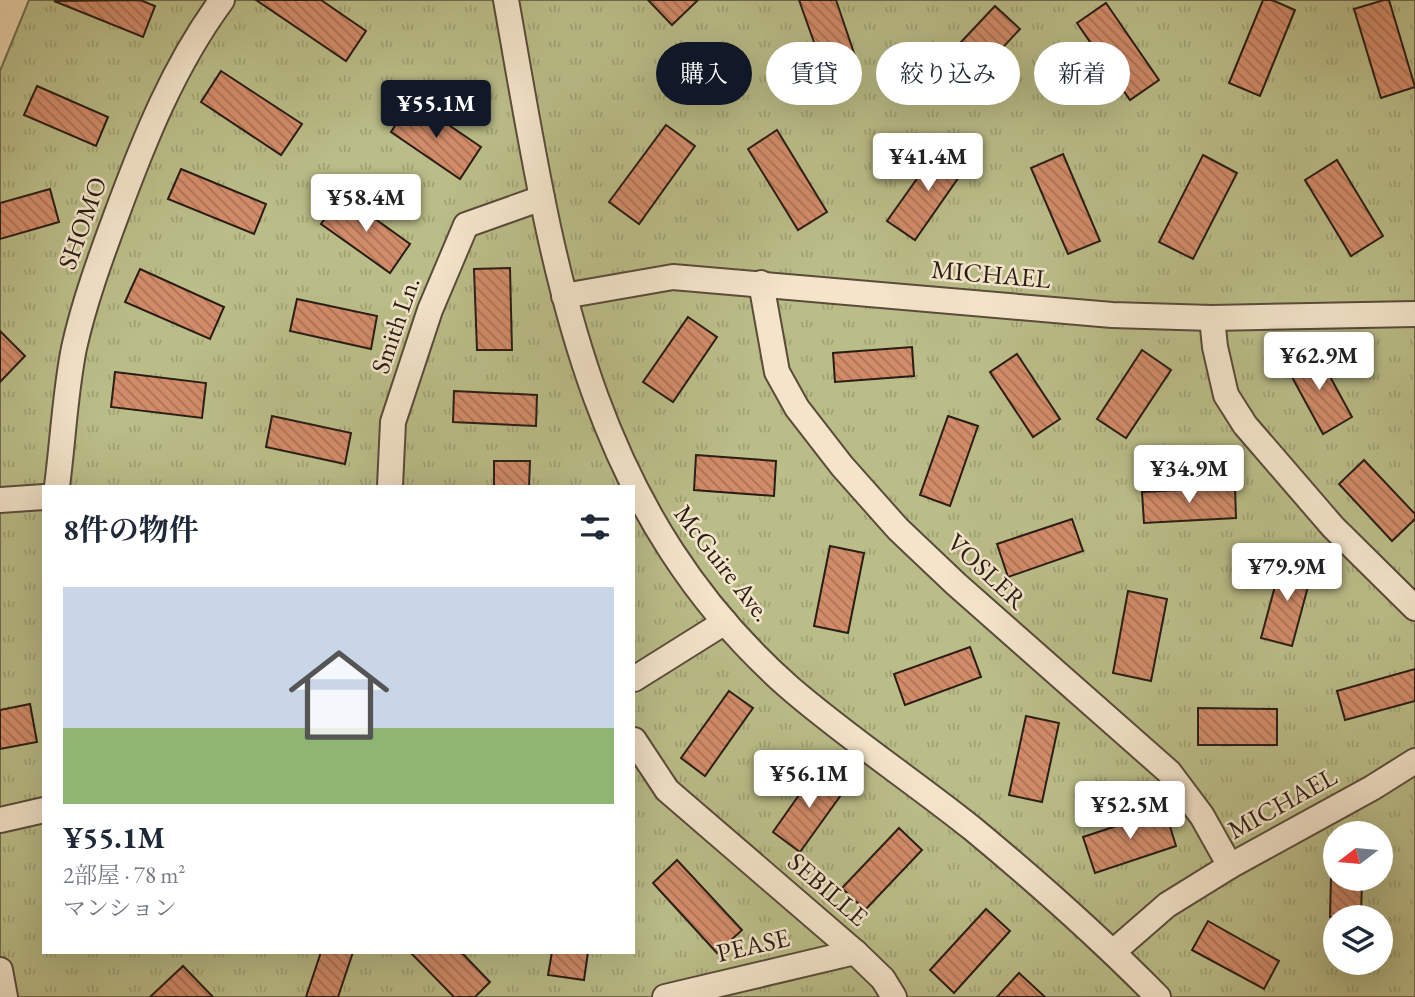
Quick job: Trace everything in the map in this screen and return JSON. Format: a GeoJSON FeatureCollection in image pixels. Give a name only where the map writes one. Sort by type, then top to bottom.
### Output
{"type":"FeatureCollection","features":[{"type":"Feature","properties":{"kind":"lane","name":"SHOMO"},"geometry":{"type":"LineString","coordinates":[[57,485],[74,348],[93,279],[142,147],[201,27],[222,0]]}},
{"type":"Feature","properties":{"kind":"lane","name":"McGuire Ave."},"geometry":{"type":"LineString","coordinates":[[506,0],[542,198],[564,296],[599,410],[633,485]]}},
{"type":"Feature","properties":{"kind":"lane","name":"Smith Ln."},"geometry":{"type":"LineString","coordinates":[[390,485],[393,422],[430,310],[466,225],[542,198]]}},
{"type":"Feature","properties":{"kind":"lane","name":"MICHAEL"},"geometry":{"type":"LineString","coordinates":[[564,296],[673,277],[1112,315],[1212,318],[1415,314]]}},
{"type":"Feature","properties":{"kind":"lane","name":"VOSLER"},"geometry":{"type":"LineString","coordinates":[[761,284],[777,372],[797,408],[842,466],[898,529],[949,578],[1169,772],[1202,816],[1230,866]]}},
{"type":"Feature","properties":{"kind":"lane"},"geometry":{"type":"LineString","coordinates":[[1212,318],[1214,347],[1226,395],[1245,425],[1333,527],[1415,608]]}},
{"type":"Feature","properties":{"kind":"lane","name":"McGuire Ave."},"geometry":{"type":"LineString","coordinates":[[635,489],[659,533],[725,622],[791,688],[975,831],[1113,951],[1158,997]]}},
{"type":"Feature","properties":{"kind":"lane"},"geometry":{"type":"LineString","coordinates":[[0,500],[42,497]]}},
{"type":"Feature","properties":{"kind":"lane"},"geometry":{"type":"LineString","coordinates":[[635,678],[725,622]]}},
{"type":"Feature","properties":{"kind":"lane","name":"SEBILLE"},"geometry":{"type":"LineString","coordinates":[[635,742],[667,790],[855,952],[883,979],[894,997]]}},
{"type":"Feature","properties":{"kind":"lane","name":"MICHAEL"},"geometry":{"type":"LineString","coordinates":[[1113,951],[1167,905],[1415,761]]}},
{"type":"Feature","properties":{"kind":"lane"},"geometry":{"type":"LineString","coordinates":[[0,820],[42,810]]}},
{"type":"Feature","properties":{"kind":"lane","name":"PEASE"},"geometry":{"type":"LineString","coordinates":[[665,997],[855,952]]}},
{"type":"Feature","properties":{"kind":"lane"},"geometry":{"type":"LineString","coordinates":[[0,970],[5,997]]}},
{"type":"Feature","properties":{"kind":"green space"},"geometry":{"type":"Polygon","coordinates":[[[29,0],[1415,0],[1415,997],[0,997],[0,71],[29,0]]]}},
{"type":"Feature","properties":{"kind":"building"},"geometry":{"type":"Polygon","coordinates":[[[140,0],[155,6],[143,37],[54,1],[140,0]]]}},
{"type":"Feature","properties":{"kind":"building"},"geometry":{"type":"Polygon","coordinates":[[[256,0],[321,0],[366,31],[346,61],[256,0]]]}},
{"type":"Feature","properties":{"kind":"building"},"geometry":{"type":"Polygon","coordinates":[[[648,0],[698,0],[672,25],[648,0]]]}},
{"type":"Feature","properties":{"kind":"building"},"geometry":{"type":"Polygon","coordinates":[[[799,0],[836,0],[850,42],[814,42],[799,0]]]}},
{"type":"Feature","properties":{"kind":"building"},"geometry":{"type":"Polygon","coordinates":[[[1263,0],[1272,0],[1295,10],[1260,96],[1229,83],[1263,0]]]}},
{"type":"Feature","properties":{"kind":"building"},"geometry":{"type":"Polygon","coordinates":[[[1389,0],[1415,87],[1381,98],[1354,9],[1389,0]]]}},
{"type":"Feature","properties":{"kind":"building"},"geometry":{"type":"Polygon","coordinates":[[[1106,3],[1159,80],[1130,100],[1130,42],[1090,42],[1077,23],[1106,3]]]}},
{"type":"Feature","properties":{"kind":"building"},"geometry":{"type":"Polygon","coordinates":[[[995,6],[1020,29],[1008,42],[961,42],[995,6]]]}},
{"type":"Feature","properties":{"kind":"building"},"geometry":{"type":"Polygon","coordinates":[[[221,71],[302,124],[281,155],[201,102],[221,71]]]}},
{"type":"Feature","properties":{"kind":"building"},"geometry":{"type":"Polygon","coordinates":[[[37,86],[108,117],[96,146],[24,115],[37,86]]]}},
{"type":"Feature","properties":{"kind":"building"},"geometry":{"type":"Polygon","coordinates":[[[412,100],[481,147],[460,179],[391,132],[412,100]]]}},
{"type":"Feature","properties":{"kind":"building"},"geometry":{"type":"Polygon","coordinates":[[[666,125],[695,146],[639,224],[609,202],[666,125]]]}},
{"type":"Feature","properties":{"kind":"building"},"geometry":{"type":"Polygon","coordinates":[[[777,130],[827,212],[798,230],[748,149],[777,130]]]}},
{"type":"Feature","properties":{"kind":"building"},"geometry":{"type":"Polygon","coordinates":[[[941,145],[968,164],[915,240],[887,221],[941,145]]]}},
{"type":"Feature","properties":{"kind":"building"},"geometry":{"type":"Polygon","coordinates":[[[1063,154],[1100,241],[1068,254],[1031,168],[1063,154]]]}},
{"type":"Feature","properties":{"kind":"building"},"geometry":{"type":"Polygon","coordinates":[[[1203,155],[1237,173],[1193,259],[1159,242],[1203,155]]]}},
{"type":"Feature","properties":{"kind":"building"},"geometry":{"type":"Polygon","coordinates":[[[1337,160],[1383,236],[1351,256],[1305,180],[1337,160]]]}},
{"type":"Feature","properties":{"kind":"building"},"geometry":{"type":"Polygon","coordinates":[[[181,169],[266,204],[254,234],[168,199],[181,169]]]}},
{"type":"Feature","properties":{"kind":"building"},"geometry":{"type":"Polygon","coordinates":[[[50,189],[59,222],[0,239],[0,203],[50,189]]]}},
{"type":"Feature","properties":{"kind":"building"},"geometry":{"type":"Polygon","coordinates":[[[342,195],[410,244],[390,273],[321,224],[342,195]]]}},
{"type":"Feature","properties":{"kind":"building"},"geometry":{"type":"Polygon","coordinates":[[[510,268],[512,350],[477,350],[474,269],[510,268]]]}},
{"type":"Feature","properties":{"kind":"building"},"geometry":{"type":"Polygon","coordinates":[[[140,269],[224,307],[210,339],[125,302],[140,269]]]}},
{"type":"Feature","properties":{"kind":"building"},"geometry":{"type":"Polygon","coordinates":[[[297,299],[377,316],[371,349],[290,331],[297,299]]]}},
{"type":"Feature","properties":{"kind":"building"},"geometry":{"type":"Polygon","coordinates":[[[688,317],[717,337],[673,402],[643,382],[688,317]]]}},
{"type":"Feature","properties":{"kind":"building"},"geometry":{"type":"Polygon","coordinates":[[[0,331],[25,356],[0,382],[0,331]]]}},
{"type":"Feature","properties":{"kind":"building"},"geometry":{"type":"Polygon","coordinates":[[[912,347],[914,376],[835,382],[833,353],[912,347]]]}},
{"type":"Feature","properties":{"kind":"building"},"geometry":{"type":"Polygon","coordinates":[[[1315,349],[1352,417],[1323,434],[1286,366],[1315,349]]]}},
{"type":"Feature","properties":{"kind":"building"},"geometry":{"type":"Polygon","coordinates":[[[1142,350],[1171,370],[1126,438],[1097,419],[1142,350]]]}},
{"type":"Feature","properties":{"kind":"building"},"geometry":{"type":"Polygon","coordinates":[[[1017,354],[1060,419],[1033,437],[990,372],[1017,354]]]}},
{"type":"Feature","properties":{"kind":"building"},"geometry":{"type":"Polygon","coordinates":[[[115,372],[206,383],[202,418],[111,407],[115,372]]]}},
{"type":"Feature","properties":{"kind":"building"},"geometry":{"type":"Polygon","coordinates":[[[454,391],[537,395],[536,426],[453,422],[454,391]]]}},
{"type":"Feature","properties":{"kind":"building"},"geometry":{"type":"Polygon","coordinates":[[[272,416],[351,433],[345,464],[266,447],[272,416]]]}},
{"type":"Feature","properties":{"kind":"building"},"geometry":{"type":"Polygon","coordinates":[[[948,416],[978,426],[950,506],[920,495],[948,416]]]}},
{"type":"Feature","properties":{"kind":"building"},"geometry":{"type":"Polygon","coordinates":[[[696,455],[776,461],[774,496],[694,490],[696,455]]]}},
{"type":"Feature","properties":{"kind":"building"},"geometry":{"type":"Polygon","coordinates":[[[1364,460],[1415,514],[1415,519],[1392,541],[1339,484],[1364,460]]]}},
{"type":"Feature","properties":{"kind":"building"},"geometry":{"type":"Polygon","coordinates":[[[494,461],[530,461],[529,485],[494,485],[494,461]]]}},
{"type":"Feature","properties":{"kind":"building"},"geometry":{"type":"Polygon","coordinates":[[[1235,487],[1236,518],[1144,523],[1142,492],[1235,487]]]}},
{"type":"Feature","properties":{"kind":"building"},"geometry":{"type":"Polygon","coordinates":[[[1072,519],[1083,551],[1008,577],[997,544],[1072,519]]]}},
{"type":"Feature","properties":{"kind":"building"},"geometry":{"type":"Polygon","coordinates":[[[830,546],[864,553],[848,633],[814,626],[830,546]]]}},
{"type":"Feature","properties":{"kind":"building"},"geometry":{"type":"Polygon","coordinates":[[[1282,560],[1313,568],[1292,646],[1261,638],[1282,560]]]}},
{"type":"Feature","properties":{"kind":"building"},"geometry":{"type":"Polygon","coordinates":[[[1128,591],[1167,599],[1151,681],[1113,673],[1128,591]]]}},
{"type":"Feature","properties":{"kind":"building"},"geometry":{"type":"Polygon","coordinates":[[[970,647],[981,677],[905,705],[894,674],[970,647]]]}},
{"type":"Feature","properties":{"kind":"building"},"geometry":{"type":"Polygon","coordinates":[[[1415,669],[1415,701],[1345,720],[1337,691],[1415,669]]]}},
{"type":"Feature","properties":{"kind":"building"},"geometry":{"type":"Polygon","coordinates":[[[729,691],[753,708],[705,776],[681,758],[729,691]]]}},
{"type":"Feature","properties":{"kind":"building"},"geometry":{"type":"Polygon","coordinates":[[[30,704],[37,742],[0,749],[0,710],[30,704]]]}},
{"type":"Feature","properties":{"kind":"building"},"geometry":{"type":"Polygon","coordinates":[[[1198,708],[1277,709],[1277,745],[1198,745],[1198,708]]]}},
{"type":"Feature","properties":{"kind":"building"},"geometry":{"type":"Polygon","coordinates":[[[1026,716],[1059,723],[1042,802],[1009,795],[1026,716]]]}},
{"type":"Feature","properties":{"kind":"building"},"geometry":{"type":"Polygon","coordinates":[[[818,768],[846,788],[800,852],[773,832],[818,768]]]}},
{"type":"Feature","properties":{"kind":"building"},"geometry":{"type":"Polygon","coordinates":[[[1165,810],[1176,846],[1095,873],[1083,837],[1165,810]]]}},
{"type":"Feature","properties":{"kind":"building"},"geometry":{"type":"Polygon","coordinates":[[[899,828],[922,850],[865,910],[842,888],[899,828]]]}},
{"type":"Feature","properties":{"kind":"building"},"geometry":{"type":"Polygon","coordinates":[[[677,860],[742,930],[717,953],[653,883],[677,860]]]}},
{"type":"Feature","properties":{"kind":"building"},"geometry":{"type":"Polygon","coordinates":[[[1331,891],[1362,891],[1361,905],[1330,905],[1331,891]]]}},
{"type":"Feature","properties":{"kind":"building"},"geometry":{"type":"Polygon","coordinates":[[[986,909],[1010,931],[954,993],[930,970],[986,909]]]}},
{"type":"Feature","properties":{"kind":"building"},"geometry":{"type":"Polygon","coordinates":[[[1208,921],[1279,961],[1264,989],[1192,950],[1208,921]]]}},
{"type":"Feature","properties":{"kind":"building"},"geometry":{"type":"Polygon","coordinates":[[[320,954],[352,954],[338,997],[306,997],[320,954]]]}},
{"type":"Feature","properties":{"kind":"building"},"geometry":{"type":"Polygon","coordinates":[[[412,954],[463,954],[490,982],[475,997],[454,997],[412,954]]]}},
{"type":"Feature","properties":{"kind":"building"},"geometry":{"type":"Polygon","coordinates":[[[552,954],[588,954],[584,980],[548,975],[552,954]]]}},
{"type":"Feature","properties":{"kind":"building"},"geometry":{"type":"Polygon","coordinates":[[[183,966],[213,997],[150,997],[183,966]]]}},
{"type":"Feature","properties":{"kind":"building"},"geometry":{"type":"Polygon","coordinates":[[[1019,973],[1045,997],[997,997],[1019,973]]]}}]}
